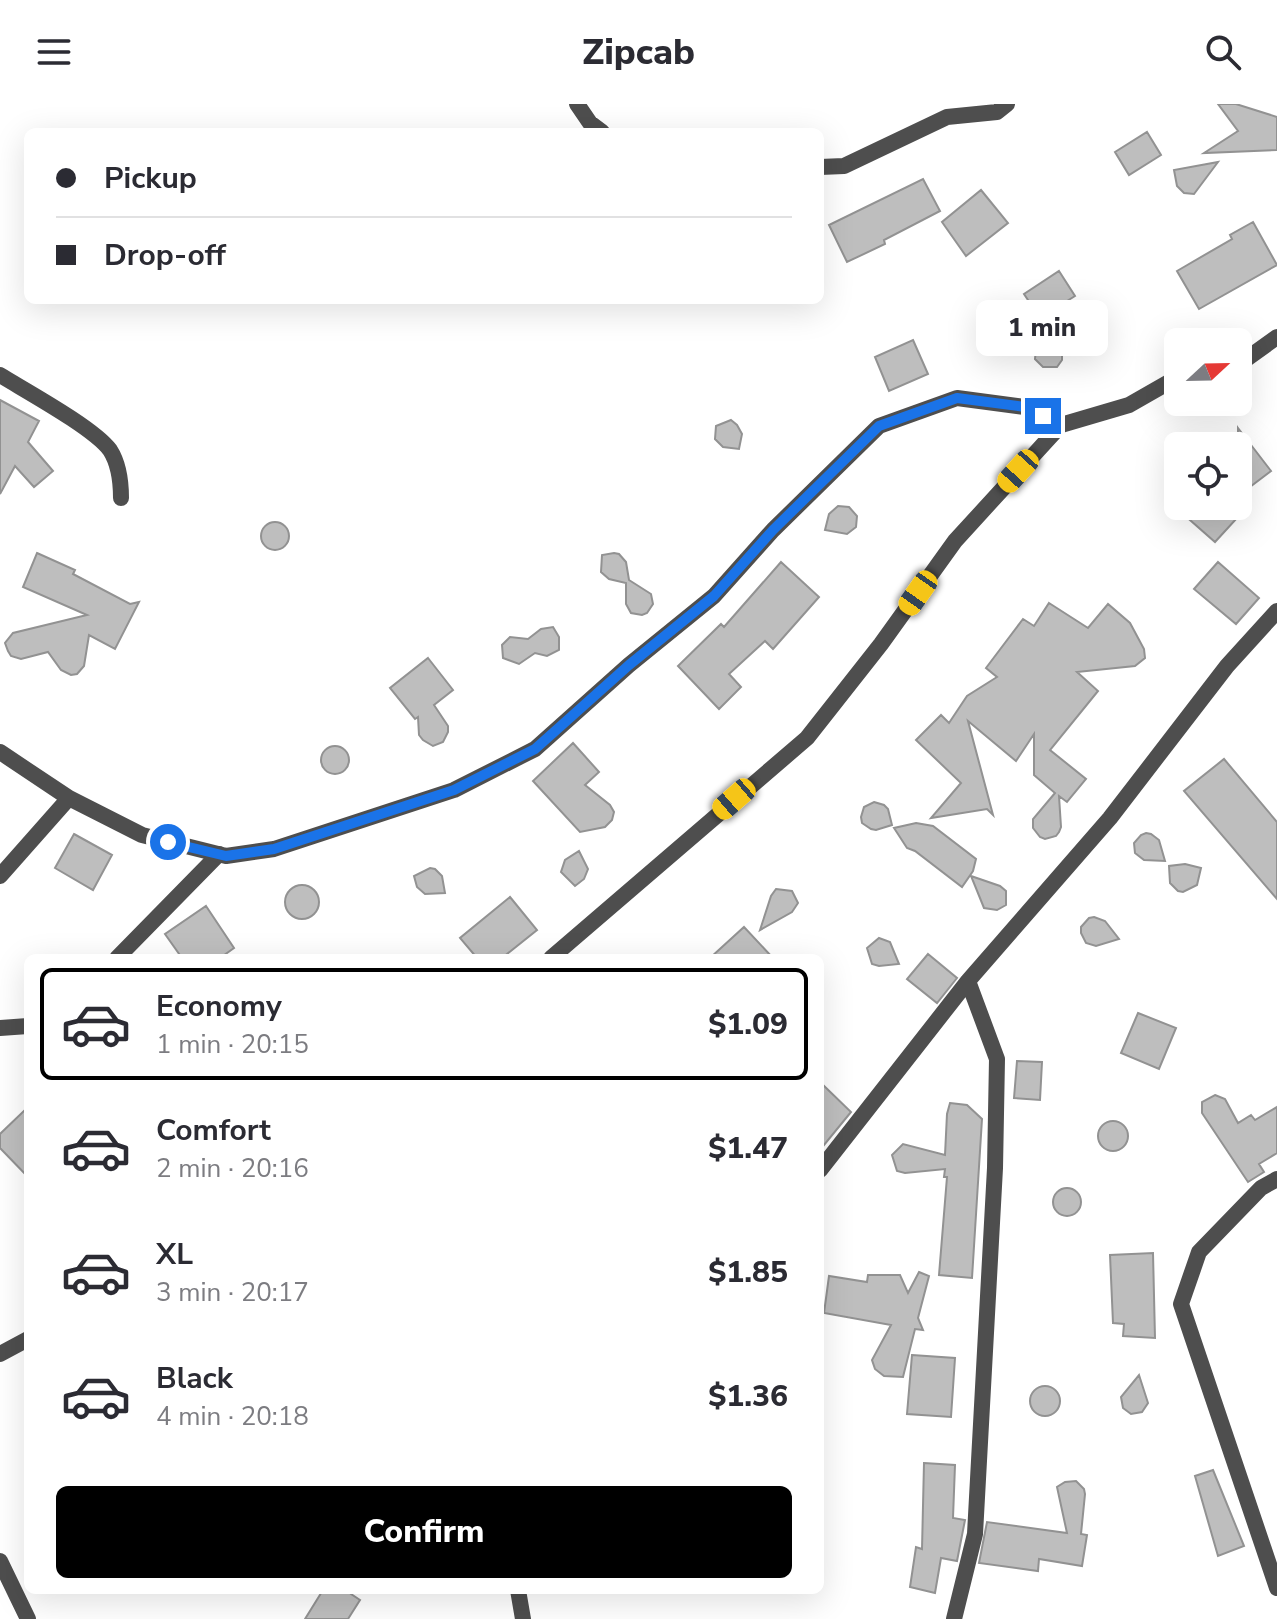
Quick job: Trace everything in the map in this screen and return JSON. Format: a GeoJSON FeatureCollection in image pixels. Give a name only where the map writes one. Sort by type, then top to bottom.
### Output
{"type":"FeatureCollection","features":[{"type":"Feature","properties":{"kind":"street"},"geometry":{"type":"LineString","coordinates":[[577,104],[597,128]]}},
{"type":"Feature","properties":{"kind":"street"},"geometry":{"type":"LineString","coordinates":[[824,167],[844,166],[947,117],[997,112],[1007,104]]}},
{"type":"Feature","properties":{"kind":"street"},"geometry":{"type":"LineString","coordinates":[[1252,355],[1277,337]]}},
{"type":"Feature","properties":{"kind":"street"},"geometry":{"type":"LineString","coordinates":[[0,375],[97,436],[111,451],[121,479],[121,498]]}},
{"type":"Feature","properties":{"kind":"street"},"geometry":{"type":"LineString","coordinates":[[556,954],[807,738],[881,644],[955,541],[1061,425],[1129,405],[1164,385]]}},
{"type":"Feature","properties":{"kind":"street"},"geometry":{"type":"LineString","coordinates":[[0,752],[69,798],[142,835],[226,856],[274,849],[439,795],[535,749],[629,665],[714,596],[773,530],[879,426],[957,398],[1025,407],[1061,425]]}},
{"type":"Feature","properties":{"kind":"street"},"geometry":{"type":"LineString","coordinates":[[824,1165],[968,981],[1110,818],[1227,666],[1277,611]]}},
{"type":"Feature","properties":{"kind":"street"},"geometry":{"type":"LineString","coordinates":[[0,876],[69,798]]}},
{"type":"Feature","properties":{"kind":"street"},"geometry":{"type":"LineString","coordinates":[[121,954],[219,854]]}},
{"type":"Feature","properties":{"kind":"street"},"geometry":{"type":"LineString","coordinates":[[954,1619],[975,1534],[995,1153],[997,1059],[968,981]]}},
{"type":"Feature","properties":{"kind":"street"},"geometry":{"type":"LineString","coordinates":[[0,1028],[24,1026]]}},
{"type":"Feature","properties":{"kind":"street"},"geometry":{"type":"LineString","coordinates":[[1277,1179],[1261,1188],[1199,1252],[1181,1304],[1277,1588]]}},
{"type":"Feature","properties":{"kind":"street"},"geometry":{"type":"LineString","coordinates":[[0,1354],[24,1341]]}},
{"type":"Feature","properties":{"kind":"street"},"geometry":{"type":"LineString","coordinates":[[0,1561],[28,1619]]}},
{"type":"Feature","properties":{"kind":"street"},"geometry":{"type":"LineString","coordinates":[[519,1594],[523,1619]]}},
{"type":"Feature","properties":{"kind":"building"},"geometry":{"type":"Polygon","coordinates":[[[1218,104],[1236,104],[1277,117],[1277,150],[1204,153],[1238,131],[1218,104]]]}},
{"type":"Feature","properties":{"kind":"building"},"geometry":{"type":"Polygon","coordinates":[[[1147,132],[1161,155],[1129,175],[1115,152],[1147,132]]]}},
{"type":"Feature","properties":{"kind":"building"},"geometry":{"type":"Polygon","coordinates":[[[1218,162],[1194,194],[1184,193],[1177,186],[1174,170],[1218,162]]]}},
{"type":"Feature","properties":{"kind":"building"},"geometry":{"type":"Polygon","coordinates":[[[923,179],[940,211],[884,240],[885,244],[847,262],[829,225],[923,179]]]}},
{"type":"Feature","properties":{"kind":"building"},"geometry":{"type":"Polygon","coordinates":[[[981,190],[1008,223],[966,256],[942,222],[981,190]]]}},
{"type":"Feature","properties":{"kind":"building"},"geometry":{"type":"Polygon","coordinates":[[[1253,222],[1277,265],[1199,309],[1177,271],[1232,239],[1230,235],[1253,222]]]}},
{"type":"Feature","properties":{"kind":"building"},"geometry":{"type":"Polygon","coordinates":[[[1059,271],[1075,296],[1040,318],[1024,294],[1059,271]]]}},
{"type":"Feature","properties":{"kind":"building"},"geometry":{"type":"Polygon","coordinates":[[[1046,334],[1062,350],[1062,360],[1057,367],[1043,367],[1035,359],[1036,348],[1046,334]]]}},
{"type":"Feature","properties":{"kind":"building"},"geometry":{"type":"Polygon","coordinates":[[[913,340],[928,374],[889,391],[875,357],[913,340]]]}},
{"type":"Feature","properties":{"kind":"building"},"geometry":{"type":"Polygon","coordinates":[[[0,400],[39,421],[28,442],[53,471],[34,487],[15,466],[0,494],[0,400]]]}},
{"type":"Feature","properties":{"kind":"building"},"geometry":{"type":"Polygon","coordinates":[[[731,420],[742,434],[739,449],[723,447],[715,439],[716,426],[731,420]]]}},
{"type":"Feature","properties":{"kind":"building"},"geometry":{"type":"Polygon","coordinates":[[[1252,446],[1271,471],[1252,485],[1252,446]]]}},
{"type":"Feature","properties":{"kind":"building"},"geometry":{"type":"Polygon","coordinates":[[[838,506],[849,507],[857,516],[856,527],[847,534],[825,530],[829,514],[838,506]]]}},
{"type":"Feature","properties":{"kind":"building"},"geometry":{"type":"Polygon","coordinates":[[[1190,520],[1235,520],[1215,542],[1190,520]]]}},
{"type":"Feature","properties":{"kind":"building"},"geometry":{"type":"Polygon","coordinates":[[[275,522],[285,526],[289,536],[285,546],[275,550],[265,546],[261,536],[265,526],[275,522]]]}},
{"type":"Feature","properties":{"kind":"building"},"geometry":{"type":"Polygon","coordinates":[[[37,553],[75,570],[73,574],[130,604],[139,602],[115,649],[89,635],[84,666],[77,674],[71,675],[61,670],[48,652],[21,659],[11,656],[5,643],[13,633],[87,615],[23,587],[37,553]]]}},
{"type":"Feature","properties":{"kind":"building"},"geometry":{"type":"Polygon","coordinates":[[[614,553],[626,562],[629,580],[651,594],[653,604],[647,613],[631,613],[626,604],[626,583],[609,579],[601,572],[602,555],[614,553]]]}},
{"type":"Feature","properties":{"kind":"building"},"geometry":{"type":"Polygon","coordinates":[[[781,562],[819,597],[773,649],[765,641],[729,674],[741,687],[719,709],[678,666],[721,624],[724,627],[781,562]]]}},
{"type":"Feature","properties":{"kind":"building"},"geometry":{"type":"Polygon","coordinates":[[[1218,562],[1259,598],[1236,624],[1194,589],[1218,562]]]}},
{"type":"Feature","properties":{"kind":"building"},"geometry":{"type":"Polygon","coordinates":[[[1049,603],[1088,628],[1108,604],[1130,623],[1144,649],[1145,658],[1135,666],[1077,672],[1098,691],[1050,750],[1086,779],[1067,802],[1059,796],[1059,832],[1045,839],[1033,828],[1033,819],[1055,793],[1034,775],[1034,734],[1016,761],[968,721],[993,815],[987,809],[931,818],[961,783],[916,740],[941,715],[949,723],[967,696],[997,677],[986,668],[1023,619],[1034,626],[1049,603]]]}},
{"type":"Feature","properties":{"kind":"building"},"geometry":{"type":"Polygon","coordinates":[[[553,627],[559,637],[559,650],[547,656],[535,653],[519,664],[503,658],[502,645],[510,637],[528,639],[541,629],[553,627]]]}},
{"type":"Feature","properties":{"kind":"building"},"geometry":{"type":"Polygon","coordinates":[[[428,658],[453,690],[434,705],[448,726],[448,732],[443,742],[433,746],[419,735],[418,717],[415,719],[390,688],[428,658]]]}},
{"type":"Feature","properties":{"kind":"building"},"geometry":{"type":"Polygon","coordinates":[[[573,743],[599,772],[585,785],[614,812],[612,820],[605,827],[580,832],[533,781],[573,743]]]}},
{"type":"Feature","properties":{"kind":"building"},"geometry":{"type":"Polygon","coordinates":[[[335,746],[345,750],[349,760],[345,770],[335,774],[325,770],[321,760],[325,750],[335,746]]]}},
{"type":"Feature","properties":{"kind":"building"},"geometry":{"type":"Polygon","coordinates":[[[1224,759],[1277,822],[1277,899],[1184,791],[1224,759]]]}},
{"type":"Feature","properties":{"kind":"building"},"geometry":{"type":"Polygon","coordinates":[[[874,802],[888,809],[892,825],[876,830],[862,823],[864,807],[874,802]]]}},
{"type":"Feature","properties":{"kind":"building"},"geometry":{"type":"Polygon","coordinates":[[[916,823],[933,826],[976,859],[973,871],[962,887],[907,848],[894,828],[916,823]]]}},
{"type":"Feature","properties":{"kind":"building"},"geometry":{"type":"Polygon","coordinates":[[[1146,833],[1159,840],[1165,861],[1144,860],[1135,853],[1134,843],[1146,833]]]}},
{"type":"Feature","properties":{"kind":"building"},"geometry":{"type":"Polygon","coordinates":[[[74,834],[112,855],[93,890],[55,868],[74,834]]]}},
{"type":"Feature","properties":{"kind":"building"},"geometry":{"type":"Polygon","coordinates":[[[579,851],[588,869],[584,879],[575,886],[561,872],[565,860],[579,851]]]}},
{"type":"Feature","properties":{"kind":"building"},"geometry":{"type":"Polygon","coordinates":[[[1185,864],[1201,868],[1197,885],[1183,892],[1170,883],[1169,866],[1185,864]]]}},
{"type":"Feature","properties":{"kind":"building"},"geometry":{"type":"Polygon","coordinates":[[[430,868],[442,876],[445,893],[425,894],[417,887],[414,876],[430,868]]]}},
{"type":"Feature","properties":{"kind":"building"},"geometry":{"type":"Polygon","coordinates":[[[971,876],[1000,886],[1006,891],[1006,905],[997,910],[984,908],[971,876]]]}},
{"type":"Feature","properties":{"kind":"building"},"geometry":{"type":"Polygon","coordinates":[[[302,885],[314,890],[319,902],[314,914],[302,919],[290,914],[285,902],[290,890],[302,885]]]}},
{"type":"Feature","properties":{"kind":"building"},"geometry":{"type":"Polygon","coordinates":[[[776,889],[792,891],[798,903],[792,912],[760,930],[771,896],[776,889]]]}},
{"type":"Feature","properties":{"kind":"building"},"geometry":{"type":"Polygon","coordinates":[[[510,897],[537,930],[507,954],[474,954],[460,938],[510,897]]]}},
{"type":"Feature","properties":{"kind":"building"},"geometry":{"type":"Polygon","coordinates":[[[206,906],[234,948],[226,954],[179,954],[165,934],[206,906]]]}},
{"type":"Feature","properties":{"kind":"building"},"geometry":{"type":"Polygon","coordinates":[[[1094,917],[1105,921],[1119,939],[1096,946],[1086,943],[1081,927],[1094,917]]]}},
{"type":"Feature","properties":{"kind":"building"},"geometry":{"type":"Polygon","coordinates":[[[744,927],[769,954],[714,954],[744,927]]]}},
{"type":"Feature","properties":{"kind":"building"},"geometry":{"type":"Polygon","coordinates":[[[879,938],[890,942],[899,964],[872,964],[867,948],[879,938]]]}},
{"type":"Feature","properties":{"kind":"building"},"geometry":{"type":"Polygon","coordinates":[[[928,954],[957,978],[937,1003],[907,979],[928,954]]]}},
{"type":"Feature","properties":{"kind":"building"},"geometry":{"type":"Polygon","coordinates":[[[1138,1013],[1176,1028],[1159,1069],[1121,1053],[1138,1013]]]}},
{"type":"Feature","properties":{"kind":"building"},"geometry":{"type":"Polygon","coordinates":[[[1017,1061],[1042,1062],[1040,1100],[1014,1098],[1017,1061]]]}},
{"type":"Feature","properties":{"kind":"building"},"geometry":{"type":"Polygon","coordinates":[[[824,1086],[851,1112],[824,1145],[824,1086]]]}},
{"type":"Feature","properties":{"kind":"building"},"geometry":{"type":"Polygon","coordinates":[[[1215,1095],[1225,1099],[1238,1123],[1251,1115],[1255,1120],[1277,1107],[1277,1153],[1259,1164],[1264,1172],[1248,1182],[1202,1113],[1202,1102],[1215,1095]]]}},
{"type":"Feature","properties":{"kind":"building"},"geometry":{"type":"Polygon","coordinates":[[[950,1103],[967,1105],[982,1119],[972,1278],[939,1275],[947,1177],[944,1177],[945,1169],[897,1171],[892,1155],[903,1144],[945,1155],[950,1103]]]}},
{"type":"Feature","properties":{"kind":"building"},"geometry":{"type":"Polygon","coordinates":[[[24,1111],[24,1173],[0,1148],[0,1134],[24,1111]]]}},
{"type":"Feature","properties":{"kind":"building"},"geometry":{"type":"Polygon","coordinates":[[[1113,1121],[1124,1125],[1128,1136],[1124,1147],[1113,1151],[1102,1147],[1098,1136],[1102,1125],[1113,1121]]]}},
{"type":"Feature","properties":{"kind":"building"},"geometry":{"type":"Polygon","coordinates":[[[1067,1188],[1077,1192],[1081,1202],[1077,1212],[1067,1216],[1057,1212],[1053,1202],[1057,1192],[1067,1188]]]}},
{"type":"Feature","properties":{"kind":"building"},"geometry":{"type":"Polygon","coordinates":[[[1153,1253],[1155,1338],[1123,1336],[1124,1324],[1113,1323],[1110,1255],[1153,1253]]]}},
{"type":"Feature","properties":{"kind":"building"},"geometry":{"type":"Polygon","coordinates":[[[919,1272],[929,1276],[918,1318],[923,1330],[915,1329],[903,1377],[884,1376],[875,1369],[872,1360],[891,1325],[824,1313],[829,1276],[867,1282],[868,1275],[900,1275],[908,1293],[919,1272]]]}},
{"type":"Feature","properties":{"kind":"building"},"geometry":{"type":"Polygon","coordinates":[[[912,1355],[955,1358],[951,1417],[907,1414],[912,1355]]]}},
{"type":"Feature","properties":{"kind":"building"},"geometry":{"type":"Polygon","coordinates":[[[1139,1375],[1148,1403],[1142,1412],[1131,1414],[1123,1408],[1121,1397],[1139,1375]]]}},
{"type":"Feature","properties":{"kind":"building"},"geometry":{"type":"Polygon","coordinates":[[[1045,1386],[1051,1387],[1059,1395],[1059,1407],[1051,1415],[1045,1416],[1039,1415],[1031,1407],[1030,1401],[1031,1395],[1039,1387],[1045,1386]]]}},
{"type":"Feature","properties":{"kind":"building"},"geometry":{"type":"Polygon","coordinates":[[[924,1463],[955,1465],[953,1518],[965,1520],[957,1561],[941,1558],[935,1593],[910,1587],[916,1547],[922,1549],[924,1463]]]}},
{"type":"Feature","properties":{"kind":"building"},"geometry":{"type":"Polygon","coordinates":[[[1213,1470],[1244,1546],[1218,1556],[1195,1476],[1213,1470]]]}},
{"type":"Feature","properties":{"kind":"building"},"geometry":{"type":"Polygon","coordinates":[[[1076,1481],[1085,1494],[1081,1534],[1087,1535],[1082,1566],[1039,1559],[1038,1571],[979,1563],[987,1522],[1067,1533],[1057,1487],[1076,1481]]]}},
{"type":"Feature","properties":{"kind":"building"},"geometry":{"type":"Polygon","coordinates":[[[321,1594],[351,1594],[360,1600],[348,1619],[305,1619],[321,1594]]]}},
{"type":"Feature","properties":{"kind":"route"},"geometry":{"type":"LineString","coordinates":[[168,842],[226,856],[274,849],[454,790],[535,749],[629,665],[714,596],[773,530],[879,426],[957,398],[1025,407],[1043,416]]}}]}
